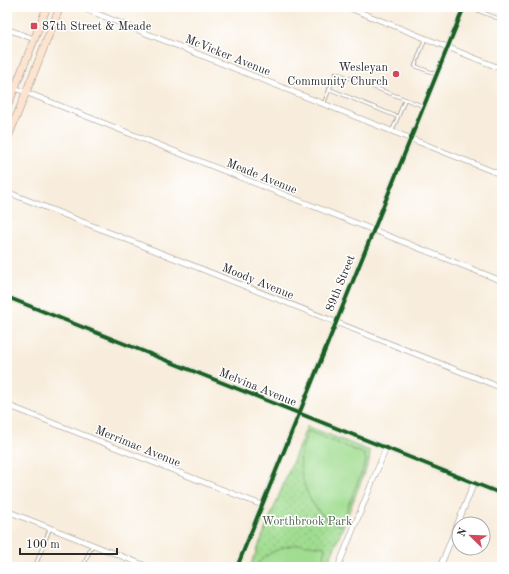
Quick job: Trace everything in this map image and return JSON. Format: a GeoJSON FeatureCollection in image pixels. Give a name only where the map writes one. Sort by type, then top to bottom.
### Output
{"type":"FeatureCollection","features":[{"type":"Feature","properties":{"kind":"main road"},"geometry":{"type":"LineString","coordinates":[[7,108],[47,7]]}},
{"type":"Feature","properties":{"kind":"main road"},"geometry":{"type":"LineString","coordinates":[[7,140],[60,7]]}},
{"type":"Feature","properties":{"kind":"street","name":"McVicker Avenue"},"geometry":{"type":"LineString","coordinates":[[80,7],[502,175]]}},
{"type":"Feature","properties":{"kind":"street"},"geometry":{"type":"LineString","coordinates":[[347,7],[360,9],[502,69]]}},
{"type":"Feature","properties":{"kind":"street","name":"89th Street"},"geometry":{"type":"LineString","coordinates":[[237,567],[335,322],[464,7]]}},
{"type":"Feature","properties":{"kind":"street"},"geometry":{"type":"LineString","coordinates":[[7,29],[34,39]]}},
{"type":"Feature","properties":{"kind":"street","name":"Meade Avenue"},"geometry":{"type":"LineString","coordinates":[[15,88],[502,281]]}},
{"type":"Feature","properties":{"kind":"street","name":"Moody Avenue"},"geometry":{"type":"LineString","coordinates":[[7,192],[502,388]]}},
{"type":"Feature","properties":{"kind":"street","name":"Melvina Avenue"},"geometry":{"type":"LineString","coordinates":[[7,298],[502,494]]}},
{"type":"Feature","properties":{"kind":"street","name":"Merrimac Avenue"},"geometry":{"type":"LineString","coordinates":[[7,405],[262,505]]}},
{"type":"Feature","properties":{"kind":"street"},"geometry":{"type":"LineString","coordinates":[[338,567],[386,448]]}},
{"type":"Feature","properties":{"kind":"street"},"geometry":{"type":"LineString","coordinates":[[440,567],[474,482]]}},
{"type":"Feature","properties":{"kind":"street"},"geometry":{"type":"LineString","coordinates":[[7,511],[149,567]]}},
{"type":"Feature","properties":{"kind":"lane"},"geometry":{"type":"LineString","coordinates":[[469,7],[502,20]]}},
{"type":"Feature","properties":{"kind":"lane"},"geometry":{"type":"LineString","coordinates":[[426,38],[415,66],[436,74]]}},
{"type":"Feature","properties":{"kind":"lane"},"geometry":{"type":"LineString","coordinates":[[324,103],[336,73],[423,106]]}},
{"type":"Feature","properties":{"kind":"lane"},"geometry":{"type":"LineString","coordinates":[[329,89],[398,117]]}},
{"type":"Feature","properties":{"kind":"lane"},"geometry":{"type":"LineString","coordinates":[[392,131],[405,99]]}},
{"type":"Feature","properties":{"kind":"lane"},"geometry":{"type":"LineString","coordinates":[[42,567],[36,564],[50,528]]}},
{"type":"Feature","properties":{"kind":"lane"},"geometry":{"type":"LineString","coordinates":[[83,567],[92,544]]}},
{"type":"Feature","properties":{"kind":"lane"},"geometry":{"type":"LineString","coordinates":[[121,567],[125,558]]}},
{"type":"Feature","properties":{"kind":"green space","name":"Worthbrook Park"},"geometry":{"type":"Polygon","coordinates":[[[307,426],[370,451],[369,461],[327,567],[250,567],[307,426]]]}},
{"type":"Feature","properties":{"kind":"green space"},"geometry":{"type":"Polygon","coordinates":[[[308,431],[364,454],[366,461],[340,526],[326,518],[314,505],[309,497],[303,480],[300,462],[301,453],[308,431]]]}},
{"type":"Feature","properties":{"kind":"green space"},"geometry":{"type":"Polygon","coordinates":[[[300,544],[325,547],[321,567],[255,567],[265,557],[275,551],[287,546],[300,544]]]}},
{"type":"Feature","properties":{"kind":"cycle path"},"geometry":{"type":"LineString","coordinates":[[237,567],[464,7]]}},
{"type":"Feature","properties":{"kind":"cycle path"},"geometry":{"type":"LineString","coordinates":[[7,297],[502,494]]}},
{"type":"Feature","properties":{"kind":"place","name":"87th Street & Meade"},"geometry":{"type":"Point","coordinates":[34,26]}},
{"type":"Feature","properties":{"kind":"place","name":"Wesleyan Community Church"},"geometry":{"type":"Point","coordinates":[396,74]}}]}
